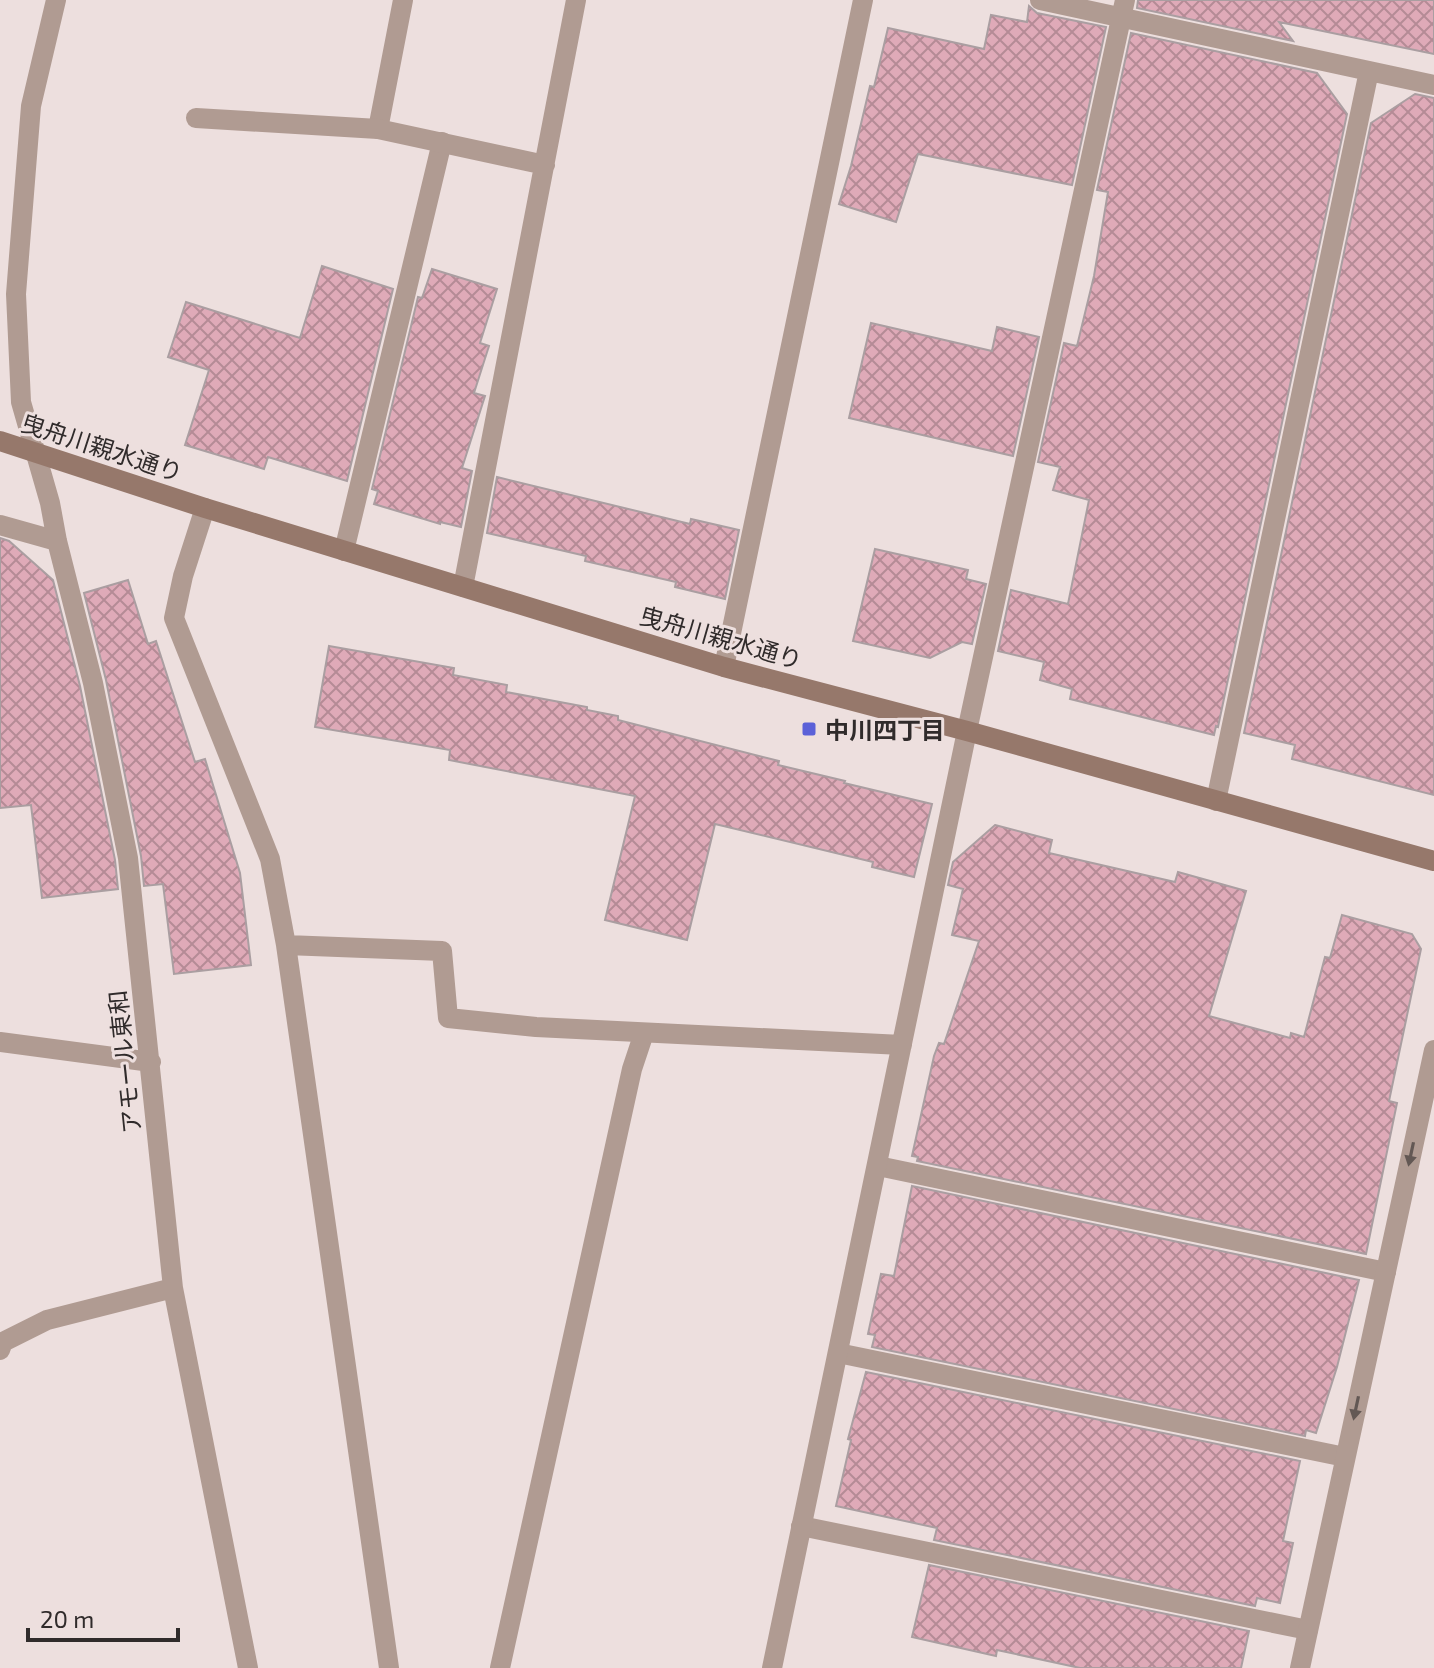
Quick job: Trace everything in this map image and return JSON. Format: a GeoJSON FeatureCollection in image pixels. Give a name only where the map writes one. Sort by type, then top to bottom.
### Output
{"type":"FeatureCollection","features":[{"type":"Feature","properties":{"kind":"street","name":"アモール東和"},"geometry":{"type":"LineString","coordinates":[[56,0],[31,106],[16,294],[21,402],[37,453],[93,683],[128,858],[173,1288],[248,1668]]}},
{"type":"Feature","properties":{"kind":"street"},"geometry":{"type":"LineString","coordinates":[[378,129],[403,0]]}},
{"type":"Feature","properties":{"kind":"street"},"geometry":{"type":"LineString","coordinates":[[463,587],[576,0]]}},
{"type":"Feature","properties":{"kind":"street"},"geometry":{"type":"LineString","coordinates":[[724,667],[863,0]]}},
{"type":"Feature","properties":{"kind":"street"},"geometry":{"type":"LineString","coordinates":[[1040,0],[1124,9],[1434,85]]}},
{"type":"Feature","properties":{"kind":"street"},"geometry":{"type":"LineString","coordinates":[[772,1668],[967,731],[1124,9]]}},
{"type":"Feature","properties":{"kind":"street"},"geometry":{"type":"LineString","coordinates":[[1216,801],[1369,71]]}},
{"type":"Feature","properties":{"kind":"street"},"geometry":{"type":"LineString","coordinates":[[196,118],[378,129],[545,165]]}},
{"type":"Feature","properties":{"kind":"street"},"geometry":{"type":"LineString","coordinates":[[344,551],[442,142]]}},
{"type":"Feature","properties":{"kind":"street","name":"曳舟川親水通り"},"geometry":{"type":"LineString","coordinates":[[0,441],[205,508],[724,667],[1434,861]]}},
{"type":"Feature","properties":{"kind":"street"},"geometry":{"type":"LineString","coordinates":[[205,508],[183,576],[174,618],[270,859],[286,945],[389,1668]]}},
{"type":"Feature","properties":{"kind":"street"},"geometry":{"type":"LineString","coordinates":[[0,525],[57,541]]}},
{"type":"Feature","properties":{"kind":"street"},"geometry":{"type":"LineString","coordinates":[[286,945],[442,951],[448,1018],[536,1027],[902,1045]]}},
{"type":"Feature","properties":{"kind":"street"},"geometry":{"type":"LineString","coordinates":[[500,1668],[632,1069],[644,1033]]}},
{"type":"Feature","properties":{"kind":"street"},"geometry":{"type":"LineString","coordinates":[[0,1042],[151,1062]]}},
{"type":"Feature","properties":{"kind":"street"},"geometry":{"type":"LineString","coordinates":[[1300,1668],[1434,1050]]}},
{"type":"Feature","properties":{"kind":"street"},"geometry":{"type":"LineString","coordinates":[[878,1166],[1386,1272]]}},
{"type":"Feature","properties":{"kind":"street"},"geometry":{"type":"LineString","coordinates":[[0,1350],[3,1342],[47,1320],[173,1288]]}},
{"type":"Feature","properties":{"kind":"street"},"geometry":{"type":"LineString","coordinates":[[838,1353],[1345,1457]]}},
{"type":"Feature","properties":{"kind":"street"},"geometry":{"type":"LineString","coordinates":[[801,1526],[1308,1630]]}},
{"type":"Feature","properties":{"kind":"building"},"geometry":{"type":"Polygon","coordinates":[[[1138,0],[1434,0],[1434,54],[1279,22],[1293,41],[1137,8],[1138,0]]]}},
{"type":"Feature","properties":{"kind":"building"},"geometry":{"type":"Polygon","coordinates":[[[1029,6],[1037,13],[1106,27],[1072,185],[918,154],[896,222],[839,204],[888,28],[984,49],[991,15],[1027,22],[1029,6]]]}},
{"type":"Feature","properties":{"kind":"building"},"geometry":{"type":"Polygon","coordinates":[[[1131,33],[1317,73],[1347,114],[1214,735],[1070,699],[1072,689],[1040,680],[1044,662],[998,651],[1011,590],[1068,604],[1089,500],[1053,490],[1060,467],[1038,462],[1064,343],[1077,346],[1094,276],[1108,192],[1097,190],[1131,33]]]}},
{"type":"Feature","properties":{"kind":"building"},"geometry":{"type":"Polygon","coordinates":[[[1415,94],[1434,98],[1434,795],[1292,759],[1295,745],[1244,733],[1371,123],[1415,94]]]}},
{"type":"Feature","properties":{"kind":"building"},"geometry":{"type":"Polygon","coordinates":[[[322,266],[393,289],[347,481],[268,457],[264,469],[185,445],[209,370],[168,357],[186,302],[300,338],[322,266]]]}},
{"type":"Feature","properties":{"kind":"building"},"geometry":{"type":"Polygon","coordinates":[[[432,269],[497,289],[480,343],[489,346],[474,393],[485,396],[462,468],[472,471],[461,527],[440,524],[374,504],[378,491],[372,489],[418,297],[422,298],[432,269]]]}},
{"type":"Feature","properties":{"kind":"building"},"geometry":{"type":"Polygon","coordinates":[[[871,323],[992,351],[997,327],[1039,337],[1013,456],[849,418],[871,323]]]}},
{"type":"Feature","properties":{"kind":"building"},"geometry":{"type":"Polygon","coordinates":[[[497,477],[690,524],[691,519],[739,530],[725,599],[675,587],[676,582],[585,561],[586,556],[487,533],[497,477]]]}},
{"type":"Feature","properties":{"kind":"building"},"geometry":{"type":"Polygon","coordinates":[[[0,538],[9,541],[53,580],[80,686],[118,889],[42,898],[31,805],[0,808],[0,538]]]}},
{"type":"Feature","properties":{"kind":"building"},"geometry":{"type":"Polygon","coordinates":[[[875,549],[968,570],[966,579],[986,584],[972,644],[962,642],[930,658],[853,641],[875,549]]]}},
{"type":"Feature","properties":{"kind":"building"},"geometry":{"type":"Polygon","coordinates":[[[128,580],[148,644],[156,641],[195,762],[205,759],[240,873],[251,965],[174,974],[163,884],[144,886],[141,856],[106,680],[84,593],[128,580]]]}},
{"type":"Feature","properties":{"kind":"building"},"geometry":{"type":"Polygon","coordinates":[[[329,646],[454,668],[453,675],[507,685],[506,692],[587,707],[587,710],[618,716],[618,720],[779,761],[778,765],[932,804],[914,877],[872,867],[873,862],[715,824],[687,940],[605,920],[635,796],[449,760],[450,750],[315,727],[329,646]]]}},
{"type":"Feature","properties":{"kind":"building"},"geometry":{"type":"Polygon","coordinates":[[[995,825],[1052,840],[1049,853],[1175,882],[1178,872],[1246,891],[1209,1016],[1290,1038],[1291,1033],[1304,1037],[1325,957],[1330,958],[1342,915],[1412,934],[1421,949],[1389,1101],[1397,1103],[1366,1254],[917,1161],[918,1157],[912,1156],[934,1056],[939,1043],[944,1044],[979,941],[952,935],[963,889],[948,885],[953,862],[995,825]]]}},
{"type":"Feature","properties":{"kind":"building"},"geometry":{"type":"Polygon","coordinates":[[[912,1186],[1359,1280],[1316,1433],[1306,1430],[1305,1436],[872,1347],[875,1335],[868,1334],[881,1274],[894,1276],[912,1186]]]}},
{"type":"Feature","properties":{"kind":"building"},"geometry":{"type":"Polygon","coordinates":[[[866,1372],[1300,1461],[1283,1541],[1293,1543],[1280,1603],[1257,1598],[1255,1606],[934,1540],[937,1528],[836,1506],[851,1440],[848,1439],[866,1372]]]}},
{"type":"Feature","properties":{"kind":"building"},"geometry":{"type":"Polygon","coordinates":[[[929,1565],[1249,1631],[1241,1668],[1080,1668],[997,1650],[996,1656],[912,1637],[929,1565]]]}},
{"type":"Feature","properties":{"kind":"place","name":"中川四丁目"},"geometry":{"type":"Point","coordinates":[809,729]}}]}
